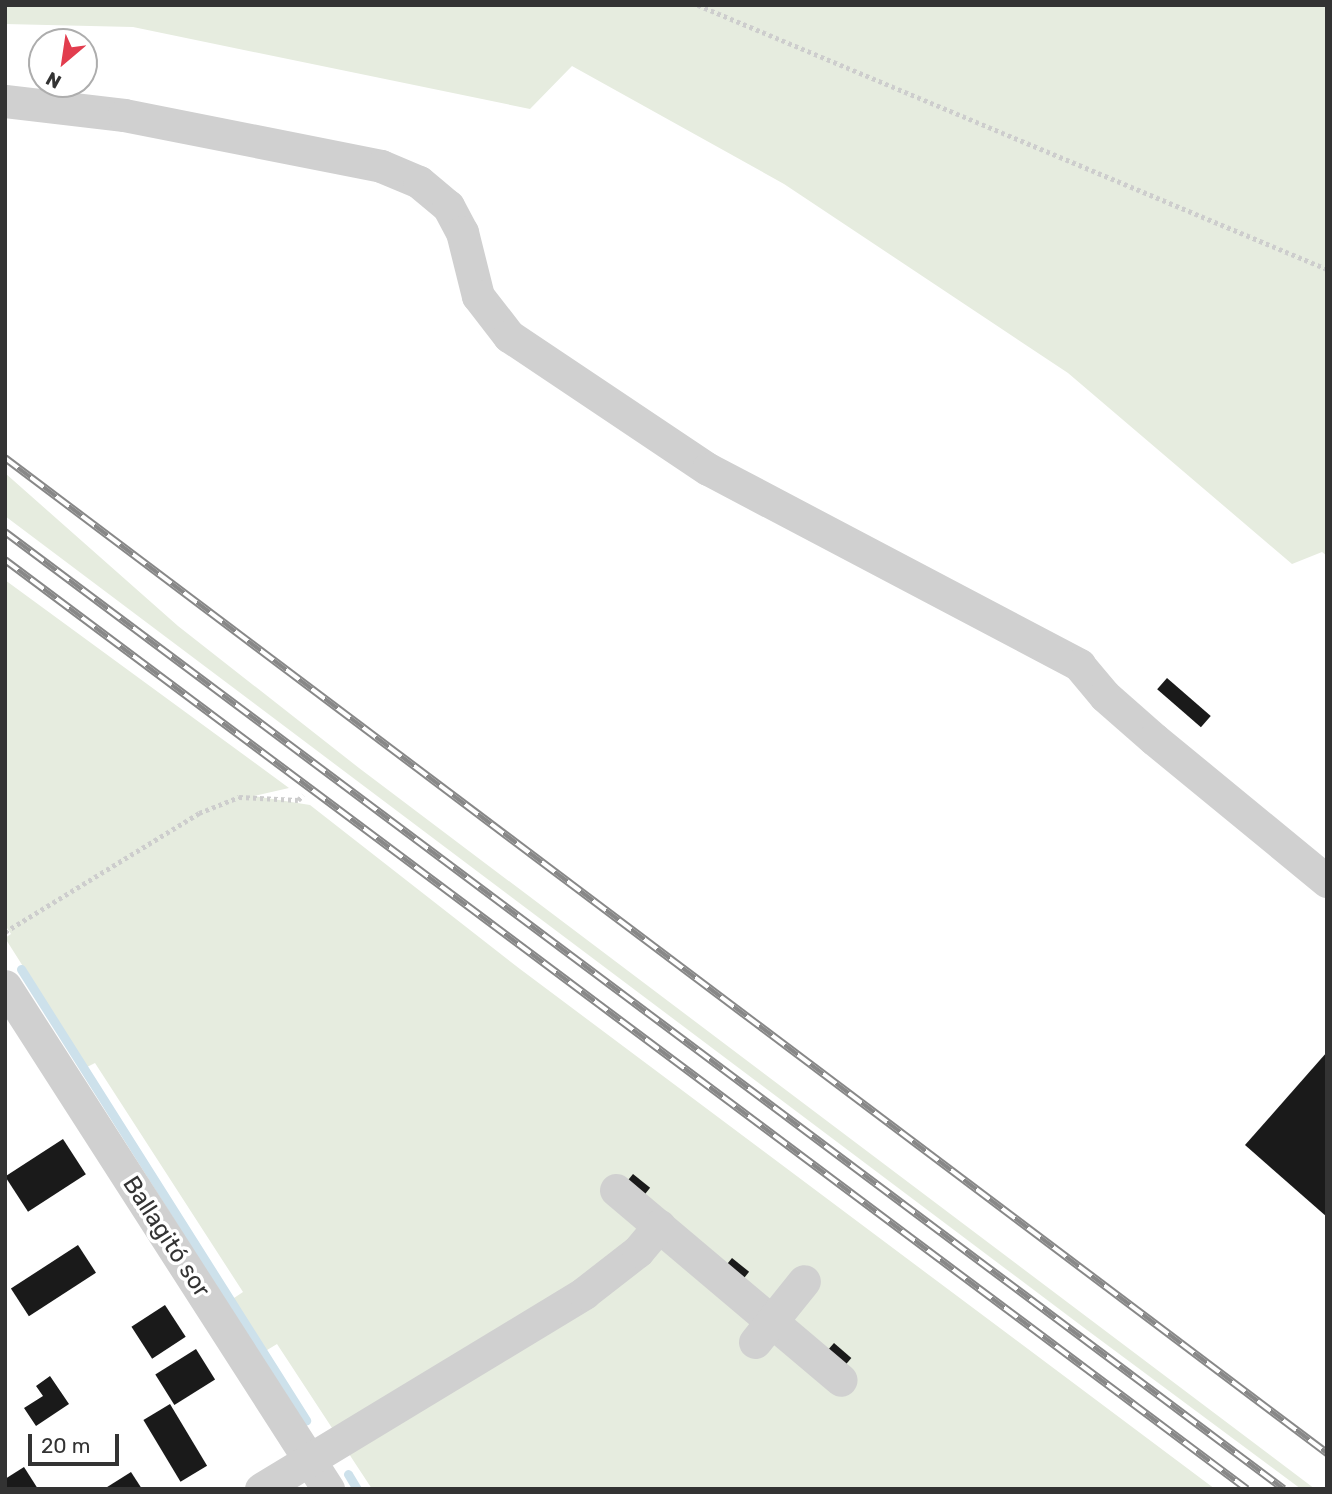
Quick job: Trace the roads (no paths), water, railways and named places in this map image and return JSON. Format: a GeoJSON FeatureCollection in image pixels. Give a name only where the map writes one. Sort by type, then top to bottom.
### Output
{"type":"FeatureCollection","features":[{"type":"Feature","properties":{"kind":"street"},"geometry":{"type":"LineString","coordinates":[[5,101],[124,115],[382,166],[419,182],[448,206],[462,232],[478,296],[509,336],[708,468],[1079,665],[1105,696],[1154,739],[1327,881]]}},
{"type":"Feature","properties":{"kind":"street","name":"Ballagitó sor"},"geometry":{"type":"LineString","coordinates":[[5,986],[328,1489]]}},
{"type":"Feature","properties":{"kind":"street"},"geometry":{"type":"LineString","coordinates":[[616,1190],[677,1233],[763,1332],[841,1380]]}},
{"type":"Feature","properties":{"kind":"street"},"geometry":{"type":"LineString","coordinates":[[261,1489],[584,1293],[638,1251],[677,1233]]}},
{"type":"Feature","properties":{"kind":"street"},"geometry":{"type":"LineString","coordinates":[[763,1332],[804,1281]]}},
{"type":"Feature","properties":{"kind":"waterway"},"geometry":{"type":"LineString","coordinates":[[21,969],[306,1420]]}},
{"type":"Feature","properties":{"kind":"waterway"},"geometry":{"type":"LineString","coordinates":[[348,1474],[357,1489]]}},
{"type":"Feature","properties":{"kind":"railway"},"geometry":{"type":"LineString","coordinates":[[5,458],[1327,1453]]}},
{"type":"Feature","properties":{"kind":"railway"},"geometry":{"type":"LineString","coordinates":[[5,532],[1284,1489]]}},
{"type":"Feature","properties":{"kind":"railway"},"geometry":{"type":"LineString","coordinates":[[5,560],[1247,1489]]}}]}
